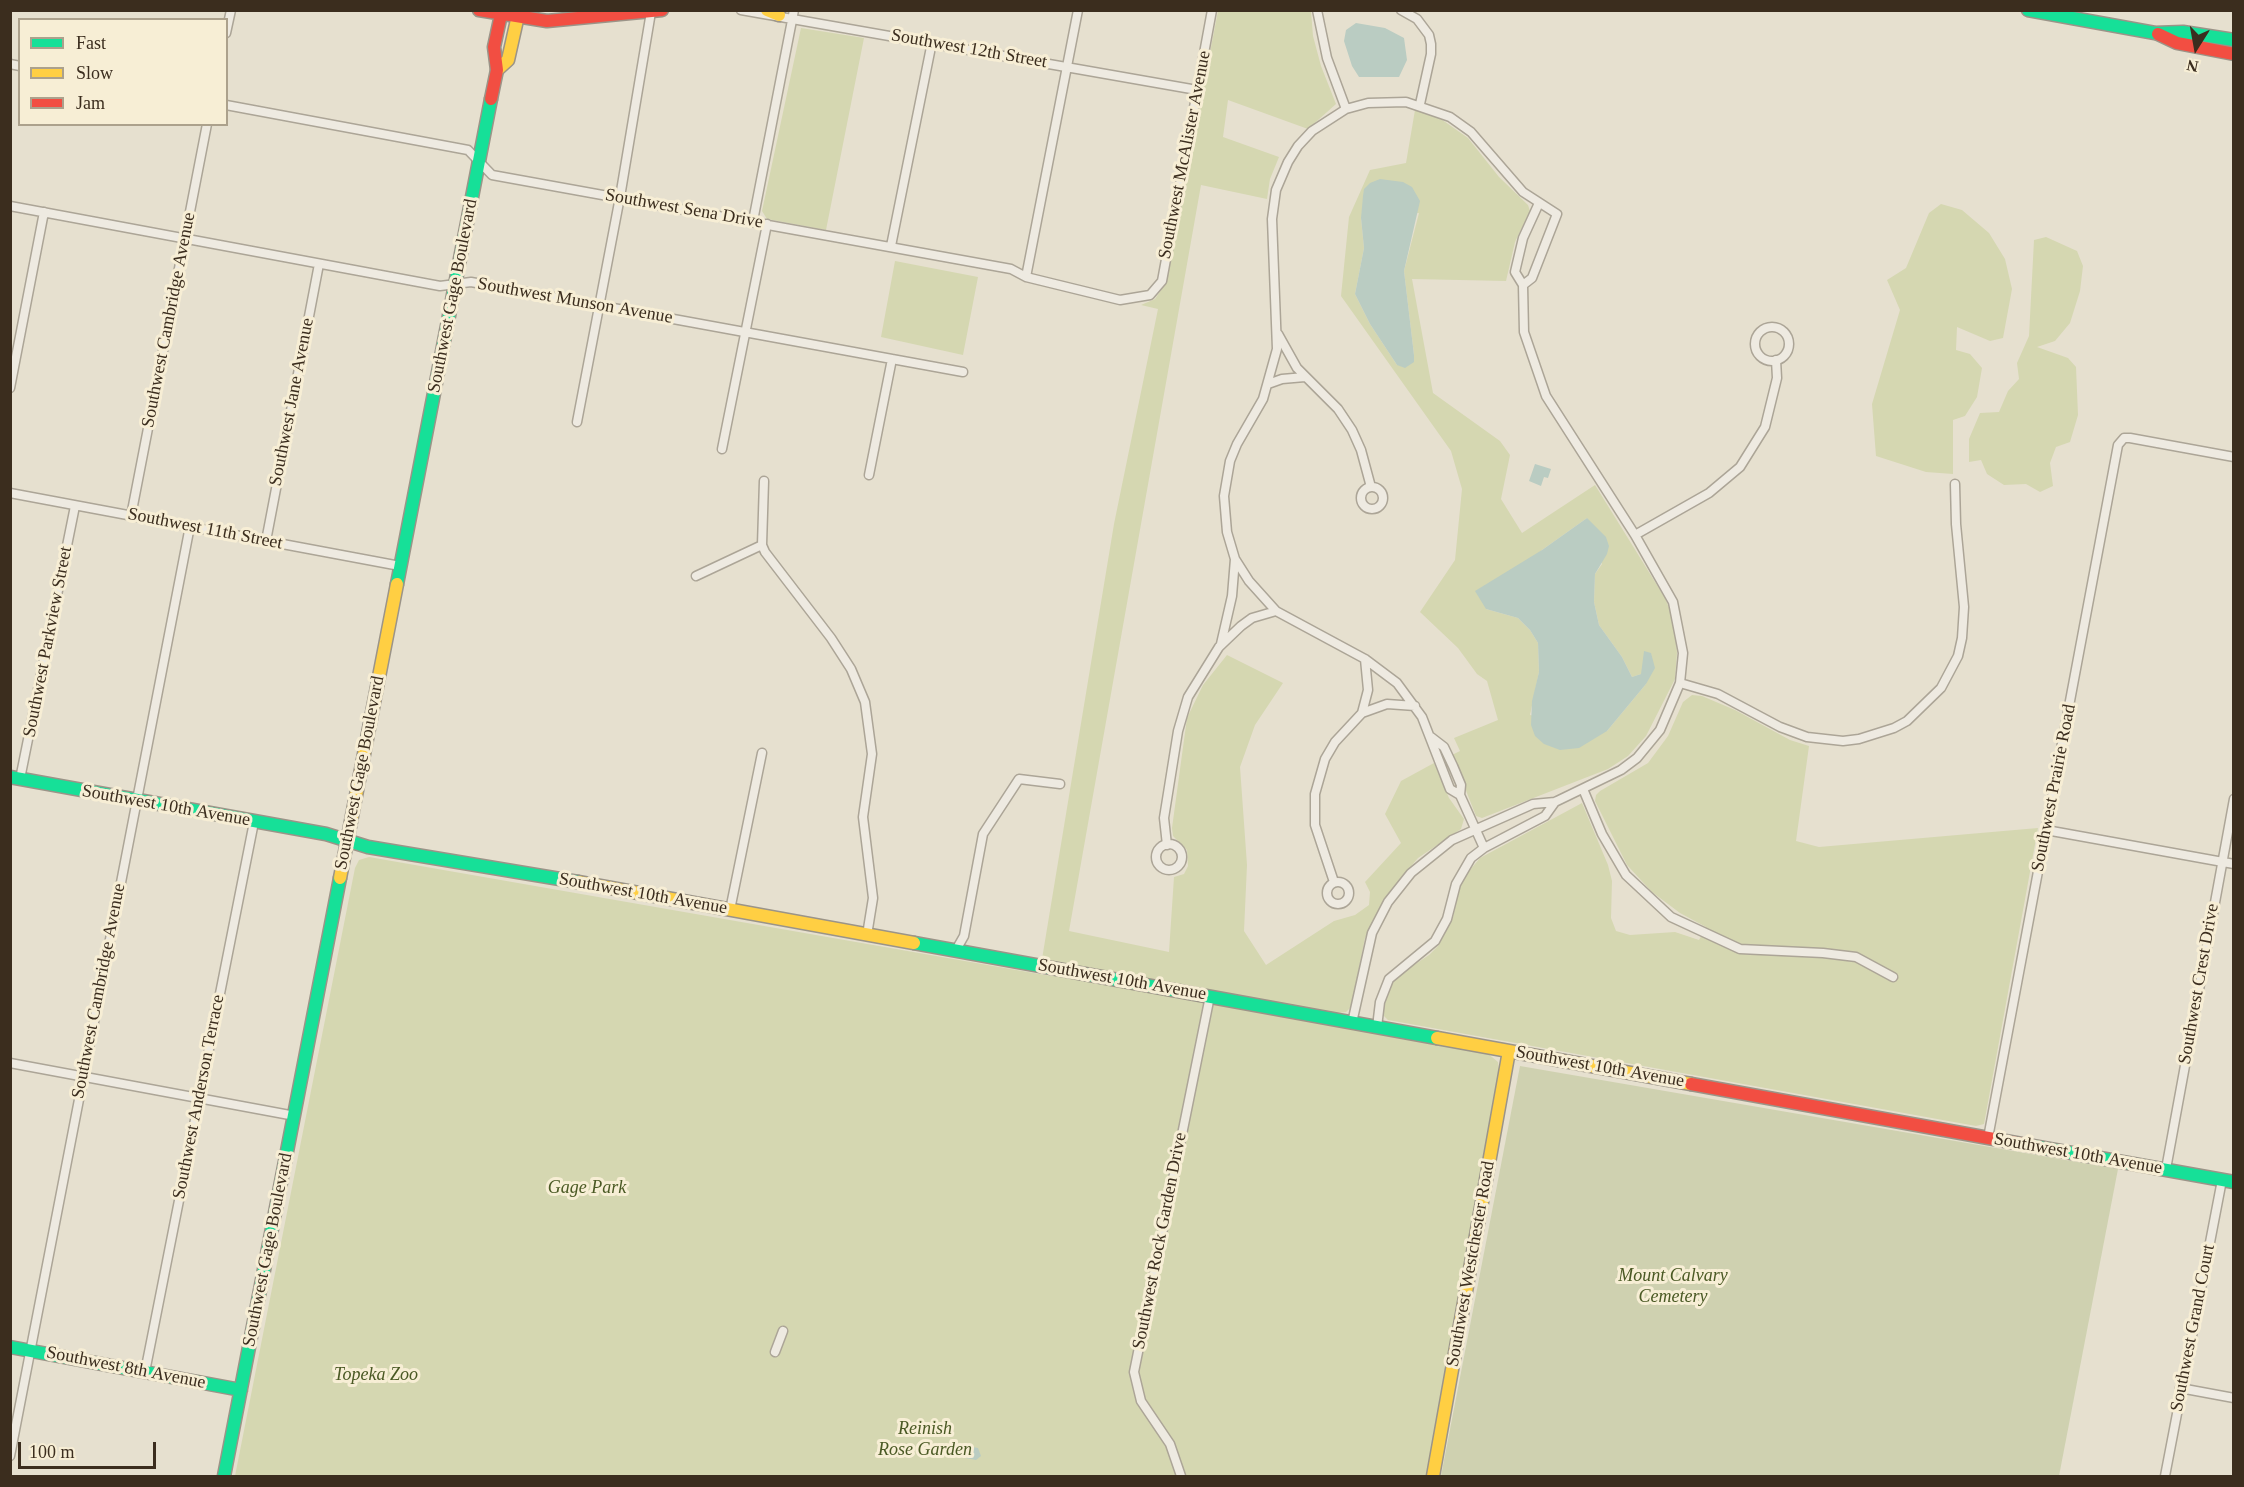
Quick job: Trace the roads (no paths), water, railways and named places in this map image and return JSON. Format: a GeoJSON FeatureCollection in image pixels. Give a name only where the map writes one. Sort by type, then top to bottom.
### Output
{"type":"FeatureCollection","features":[{"type":"Feature","properties":{"kind":"main road"},"geometry":{"type":"LineString","coordinates":[[479,10],[518,14],[546,21],[657,11]]}},
{"type":"Feature","properties":{"kind":"main road"},"geometry":{"type":"LineString","coordinates":[[767,10],[779,15]]}},
{"type":"Feature","properties":{"kind":"main road"},"geometry":{"type":"LineString","coordinates":[[2028,10],[2155,33],[2183,32],[2234,40]]}},
{"type":"Feature","properties":{"kind":"main road","name":"Southwest Gage Boulevard"},"geometry":{"type":"LineString","coordinates":[[224,1476],[497,70],[494,47],[501,13]]}},
{"type":"Feature","properties":{"kind":"main road","name":"Southwest Gage Boulevard"},"geometry":{"type":"LineString","coordinates":[[497,70],[508,60],[518,14]]}},
{"type":"Feature","properties":{"kind":"main road"},"geometry":{"type":"LineString","coordinates":[[2155,33],[2177,43],[2234,54]]}},
{"type":"Feature","properties":{"kind":"main road","name":"Southwest 10th Avenue"},"geometry":{"type":"LineString","coordinates":[[15,778],[326,834],[368,847],[956,950],[2228,1181]]}},
{"type":"Feature","properties":{"kind":"main road","name":"Southwest Westchester Road"},"geometry":{"type":"LineString","coordinates":[[1433,1476],[1509,1051]]}},
{"type":"Feature","properties":{"kind":"main road","name":"Southwest 8th Avenue"},"geometry":{"type":"LineString","coordinates":[[10,1347],[241,1390]]}},
{"type":"Feature","properties":{"kind":"street","name":"Southwest 12th Street"},"geometry":{"type":"LineString","coordinates":[[741,10],[779,15],[793,14],[932,42],[1197,90]]}},
{"type":"Feature","properties":{"kind":"street"},"geometry":{"type":"LineString","coordinates":[[1026,277],[1078,10]]}},
{"type":"Feature","properties":{"kind":"street","name":"Southwest McAlister Avenue"},"geometry":{"type":"LineString","coordinates":[[1150,295],[1162,281],[1212,10]]}},
{"type":"Feature","properties":{"kind":"street"},"geometry":{"type":"LineString","coordinates":[[1317,10],[1327,58],[1346,109]]}},
{"type":"Feature","properties":{"kind":"street"},"geometry":{"type":"LineString","coordinates":[[1401,10],[1417,19],[1429,35],[1431,44],[1420,104]]}},
{"type":"Feature","properties":{"kind":"street"},"geometry":{"type":"LineString","coordinates":[[577,422],[657,11]]}},
{"type":"Feature","properties":{"kind":"street"},"geometry":{"type":"LineString","coordinates":[[753,221],[793,14]]}},
{"type":"Feature","properties":{"kind":"street"},"geometry":{"type":"LineString","coordinates":[[891,246],[932,42]]}},
{"type":"Feature","properties":{"kind":"street"},"geometry":{"type":"LineString","coordinates":[[1219,647],[1232,596],[1235,559],[1225,515],[1226,478],[1237,444],[1268,384],[1277,349],[1272,219],[1281,176],[1298,146],[1312,131],[1346,109],[1387,101],[1420,104],[1438,110],[1463,125],[1511,181],[1557,214],[1532,278],[1523,285]]}},
{"type":"Feature","properties":{"kind":"street","name":"Southwest Sena Drive"},"geometry":{"type":"LineString","coordinates":[[228,105],[468,150],[492,175],[1011,269],[1026,277],[1120,300],[1150,295]]}},
{"type":"Feature","properties":{"kind":"street","name":"Southwest Cambridge Avenue"},"geometry":{"type":"LineString","coordinates":[[131,516],[207,126]]}},
{"type":"Feature","properties":{"kind":"street"},"geometry":{"type":"LineString","coordinates":[[1352,1023],[1367,948],[1388,902],[1411,873],[1437,850],[1475,829],[1533,804],[1555,802],[1622,770],[1649,745],[1669,714],[1680,683],[1683,653],[1673,602],[1635,536],[1546,396],[1524,333],[1523,285],[1515,272],[1523,238],[1539,202]]}},
{"type":"Feature","properties":{"kind":"street","name":"Southwest Munson Avenue"},"geometry":{"type":"LineString","coordinates":[[10,206],[440,286],[471,282],[963,372]]}},
{"type":"Feature","properties":{"kind":"street"},"geometry":{"type":"LineString","coordinates":[[10,388],[44,212]]}},
{"type":"Feature","properties":{"kind":"street"},"geometry":{"type":"LineString","coordinates":[[722,449],[767,224]]}},
{"type":"Feature","properties":{"kind":"street","name":"Southwest Jane Avenue"},"geometry":{"type":"LineString","coordinates":[[266,541],[319,264]]}},
{"type":"Feature","properties":{"kind":"street"},"geometry":{"type":"LineString","coordinates":[[1766,329],[1782,330],[1789,341],[1786,354],[1776,360],[1765,359],[1756,349],[1757,337],[1766,329]]}},
{"type":"Feature","properties":{"kind":"street"},"geometry":{"type":"LineString","coordinates":[[1277,332],[1297,368],[1338,409],[1352,430],[1361,450],[1371,487]]}},
{"type":"Feature","properties":{"kind":"street"},"geometry":{"type":"LineString","coordinates":[[869,475],[892,359]]}},
{"type":"Feature","properties":{"kind":"street"},"geometry":{"type":"LineString","coordinates":[[1635,536],[1709,493],[1740,467],[1765,427],[1777,378],[1776,360]]}},
{"type":"Feature","properties":{"kind":"street"},"geometry":{"type":"LineString","coordinates":[[1268,384],[1290,377],[1306,378]]}},
{"type":"Feature","properties":{"kind":"street","name":"Southwest Prairie Road"},"geometry":{"type":"LineString","coordinates":[[1989,1137],[2118,445],[2121,440],[2130,438],[2234,457]]}},
{"type":"Feature","properties":{"kind":"street"},"geometry":{"type":"LineString","coordinates":[[764,481],[762,545],[831,638],[851,669],[865,702],[872,754],[863,817],[873,898],[867,935]]}},
{"type":"Feature","properties":{"kind":"street"},"geometry":{"type":"LineString","coordinates":[[1680,683],[1718,694],[1780,727],[1815,739],[1859,739],[1885,732],[1907,721],[1941,688],[1958,656],[1962,638],[1964,607],[1956,524],[1955,484]]}},
{"type":"Feature","properties":{"kind":"street","name":"Southwest 11th Street"},"geometry":{"type":"LineString","coordinates":[[10,493],[400,566]]}},
{"type":"Feature","properties":{"kind":"street","name":"Southwest Parkview Street"},"geometry":{"type":"LineString","coordinates":[[15,778],[75,506]]}},
{"type":"Feature","properties":{"kind":"street","name":"Southwest Cambridge Avenue"},"geometry":{"type":"LineString","coordinates":[[10,1456],[190,526]]}},
{"type":"Feature","properties":{"kind":"street"},"geometry":{"type":"LineString","coordinates":[[696,576],[762,545]]}},
{"type":"Feature","properties":{"kind":"street"},"geometry":{"type":"LineString","coordinates":[[1235,559],[1249,581],[1276,610],[1365,659],[1396,682],[1415,706],[1431,737],[1444,747],[1461,784],[1460,795],[1484,848]]}},
{"type":"Feature","properties":{"kind":"street"},"geometry":{"type":"LineString","coordinates":[[1167,845],[1164,818],[1182,713],[1194,684],[1219,647],[1252,618],[1276,610]]}},
{"type":"Feature","properties":{"kind":"street"},"geometry":{"type":"LineString","coordinates":[[1362,713],[1368,690],[1365,659]]}},
{"type":"Feature","properties":{"kind":"street"},"geometry":{"type":"LineString","coordinates":[[1334,882],[1316,825],[1315,794],[1325,759],[1348,726],[1362,713],[1387,704],[1415,706]]}},
{"type":"Feature","properties":{"kind":"street"},"geometry":{"type":"LineString","coordinates":[[730,910],[762,753]]}},
{"type":"Feature","properties":{"kind":"street"},"geometry":{"type":"LineString","coordinates":[[956,950],[964,936],[983,834],[1019,779],[1060,784]]}},
{"type":"Feature","properties":{"kind":"street"},"geometry":{"type":"LineString","coordinates":[[1583,789],[1602,834],[1626,875],[1671,917],[1740,949],[1856,957],[1893,977]]}},
{"type":"Feature","properties":{"kind":"street","name":"Southwest Crest Drive"},"geometry":{"type":"LineString","coordinates":[[2166,1169],[2234,799]]}},
{"type":"Feature","properties":{"kind":"street"},"geometry":{"type":"LineString","coordinates":[[1377,1027],[1380,1002],[1389,979],[1435,941],[1447,919],[1456,884],[1471,858],[1484,848],[1545,816],[1555,802]]}},
{"type":"Feature","properties":{"kind":"street","name":"Southwest Anderson Terrace"},"geometry":{"type":"LineString","coordinates":[[145,1372],[254,822]]}},
{"type":"Feature","properties":{"kind":"street"},"geometry":{"type":"LineString","coordinates":[[2046,830],[2234,864]]}},
{"type":"Feature","properties":{"kind":"street","name":"Southwest Rock Garden Drive"},"geometry":{"type":"LineString","coordinates":[[1181,1476],[1170,1444],[1141,1401],[1134,1372],[1210,996]]}},
{"type":"Feature","properties":{"kind":"street"},"geometry":{"type":"LineString","coordinates":[[10,1063],[295,1116]]}},
{"type":"Feature","properties":{"kind":"street","name":"Southwest Grand Court"},"geometry":{"type":"LineString","coordinates":[[2165,1476],[2180,1388],[2228,1181]]}},
{"type":"Feature","properties":{"kind":"street"},"geometry":{"type":"LineString","coordinates":[[775,1352],[783,1331]]}},
{"type":"Feature","properties":{"kind":"street"},"geometry":{"type":"LineString","coordinates":[[2180,1388],[2234,1398]]}},
{"type":"Feature","properties":{"kind":"park label","name":"Gage Park"},"geometry":{"type":"Point","coordinates":[587,1188]}},
{"type":"Feature","properties":{"kind":"park label","name":"Mount Calvary Cemetery"},"geometry":{"type":"Point","coordinates":[1673,1286]}},
{"type":"Feature","properties":{"kind":"park label","name":"Topeka Zoo"},"geometry":{"type":"Point","coordinates":[376,1375]}},
{"type":"Feature","properties":{"kind":"park label","name":"Reinish Rose Garden"},"geometry":{"type":"Point","coordinates":[925,1439]}}]}
